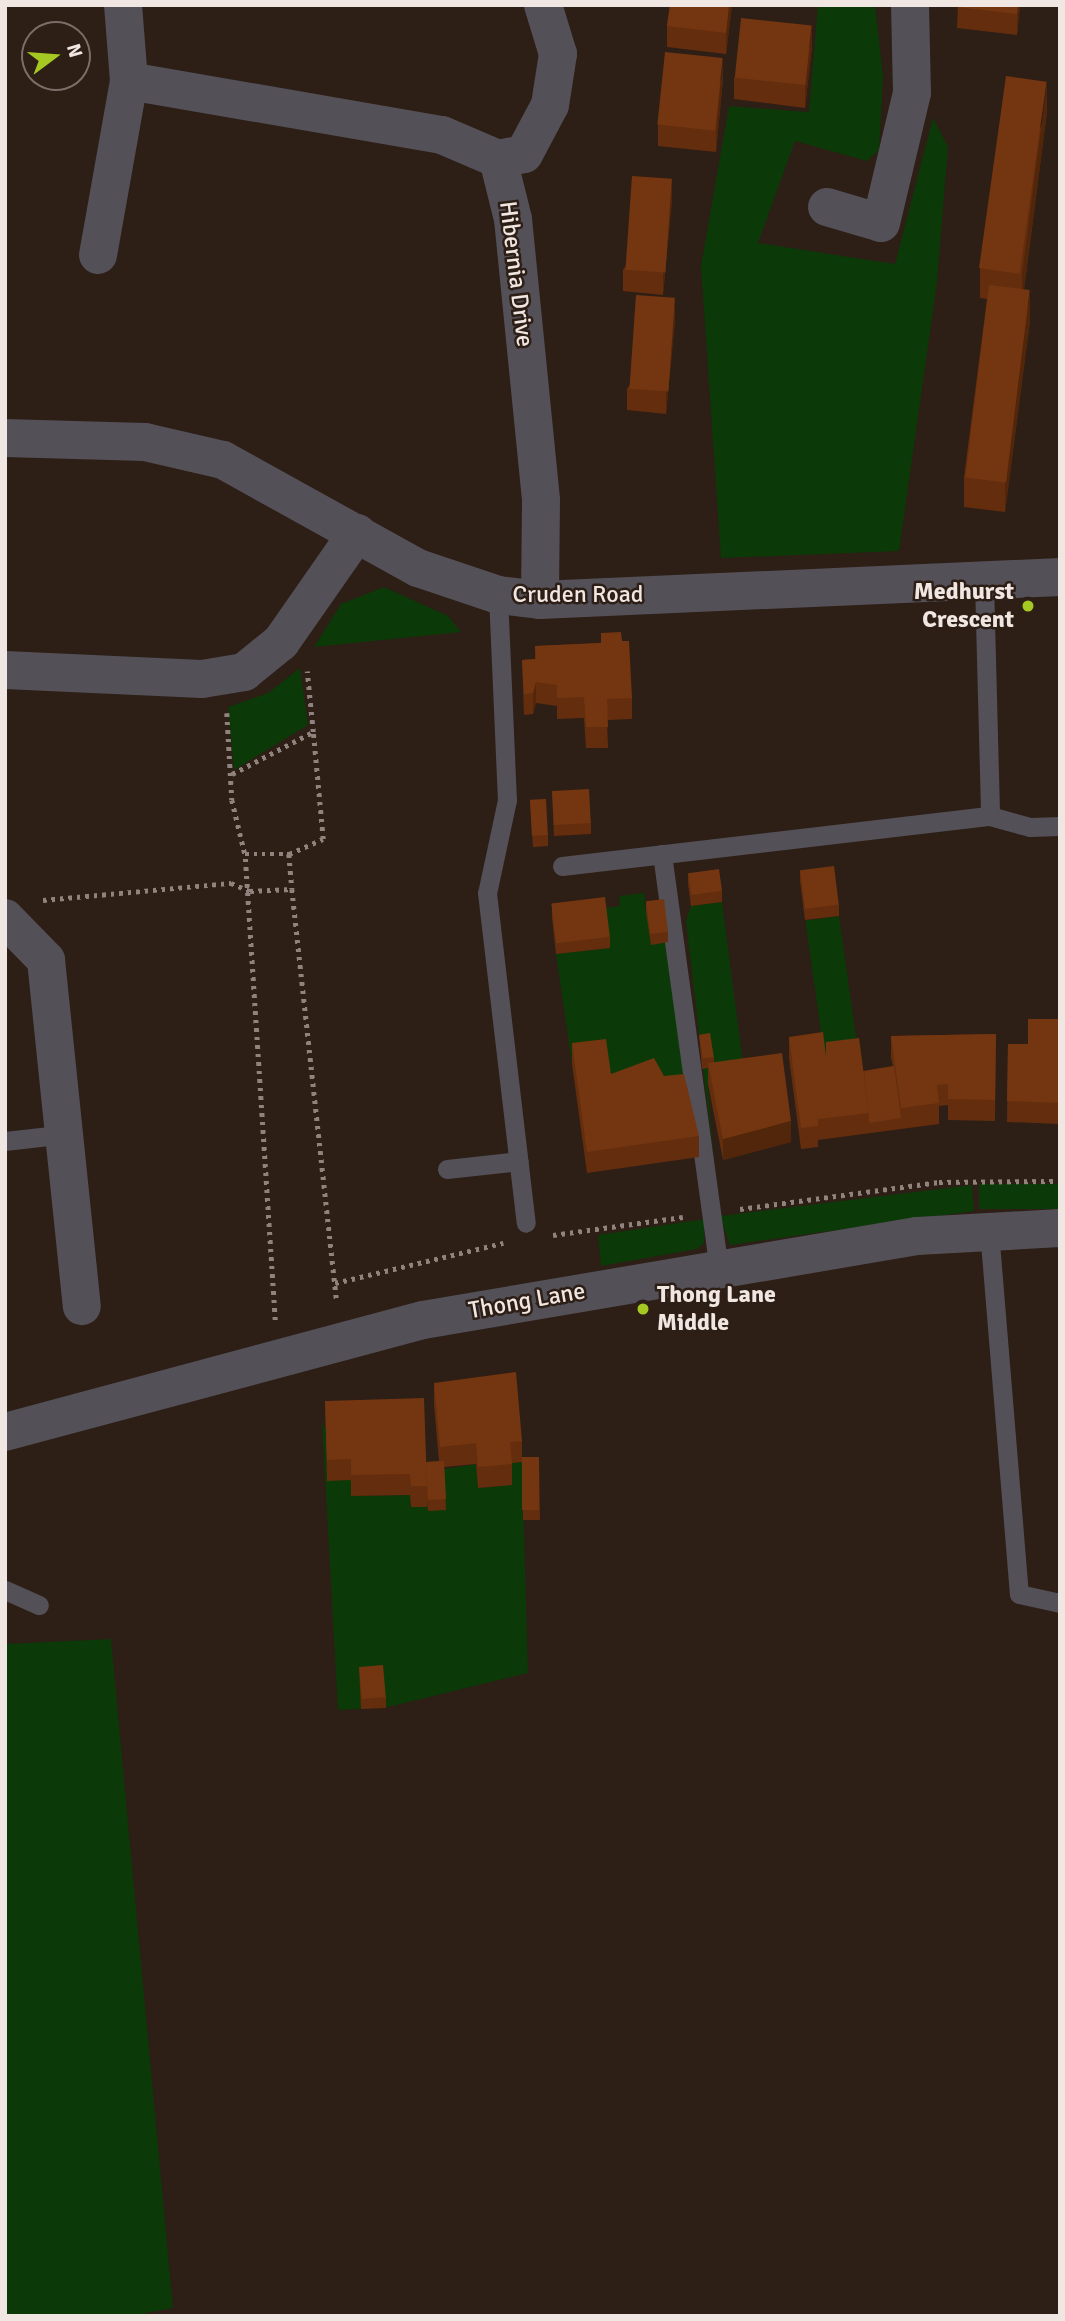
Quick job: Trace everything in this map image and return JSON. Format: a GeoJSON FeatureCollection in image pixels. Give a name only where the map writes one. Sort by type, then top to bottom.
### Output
{"type":"FeatureCollection","features":[{"type":"Feature","properties":{"kind":"street"},"geometry":{"type":"LineString","coordinates":[[98,255],[129,81],[123,5]]}},
{"type":"Feature","properties":{"kind":"street"},"geometry":{"type":"LineString","coordinates":[[129,81],[442,135],[498,159],[524,154],[550,105],[558,54],[543,5]]}},
{"type":"Feature","properties":{"kind":"street"},"geometry":{"type":"LineString","coordinates":[[827,207],[881,223],[912,93],[911,5]]}},
{"type":"Feature","properties":{"kind":"street","name":"Hibernia Drive"},"geometry":{"type":"LineString","coordinates":[[498,159],[513,219],[540,487],[540,600]]}},
{"type":"Feature","properties":{"kind":"street","name":"Cruden Road"},"geometry":{"type":"LineString","coordinates":[[5,438],[186,449],[259,477],[452,584],[498,595],[540,600],[984,582],[1059,574]]}},
{"type":"Feature","properties":{"kind":"street"},"geometry":{"type":"LineString","coordinates":[[5,670],[225,678],[256,665],[281,642],[357,533]]}},
{"type":"Feature","properties":{"kind":"street"},"geometry":{"type":"LineString","coordinates":[[20,917],[46,960],[82,1306]]}},
{"type":"Feature","properties":{"kind":"street","name":"Thong Lane"},"geometry":{"type":"LineString","coordinates":[[5,1432],[341,1341],[531,1299],[989,1230],[1060,1228]]}},
{"type":"Feature","properties":{"kind":"lane"},"geometry":{"type":"LineString","coordinates":[[984,582],[990,816]]}},
{"type":"Feature","properties":{"kind":"lane"},"geometry":{"type":"LineString","coordinates":[[498,595],[507,800],[487,893],[526,1223]]}},
{"type":"Feature","properties":{"kind":"lane"},"geometry":{"type":"LineString","coordinates":[[562,866],[990,816],[1030,827],[1060,826]]}},
{"type":"Feature","properties":{"kind":"lane"},"geometry":{"type":"LineString","coordinates":[[662,854],[719,1270]]}},
{"type":"Feature","properties":{"kind":"lane"},"geometry":{"type":"LineString","coordinates":[[5,1141],[66,1134]]}},
{"type":"Feature","properties":{"kind":"lane"},"geometry":{"type":"LineString","coordinates":[[447,1169],[519,1161]]}},
{"type":"Feature","properties":{"kind":"lane"},"geometry":{"type":"LineString","coordinates":[[989,1230],[1019,1594],[1060,1603]]}},
{"type":"Feature","properties":{"kind":"lane"},"geometry":{"type":"LineString","coordinates":[[5,1590],[39,1605]]}},
{"type":"Feature","properties":{"kind":"path"},"geometry":{"type":"LineString","coordinates":[[246,854],[289,854],[323,839],[306,666]]}},
{"type":"Feature","properties":{"kind":"path"},"geometry":{"type":"LineString","coordinates":[[225,678],[232,774],[250,891],[277,1360]]}},
{"type":"Feature","properties":{"kind":"path"},"geometry":{"type":"LineString","coordinates":[[232,774],[313,732]]}},
{"type":"Feature","properties":{"kind":"path"},"geometry":{"type":"LineString","coordinates":[[289,854],[341,1341]]}},
{"type":"Feature","properties":{"kind":"path"},"geometry":{"type":"LineString","coordinates":[[20,917],[231,883],[250,891],[292,888]]}},
{"type":"Feature","properties":{"kind":"green space"},"geometry":{"type":"Polygon","coordinates":[[[818,5],[875,5],[883,77],[879,150],[867,161],[795,141],[758,243],[895,264],[933,118],[948,147],[937,282],[899,551],[721,558],[701,266],[729,106],[809,112],[818,5]]]}},
{"type":"Feature","properties":{"kind":"green space"},"geometry":{"type":"Polygon","coordinates":[[[384,587],[448,616],[461,632],[314,647],[341,604],[384,587]]]}},
{"type":"Feature","properties":{"kind":"green space"},"geometry":{"type":"Polygon","coordinates":[[[300,668],[308,725],[234,770],[228,707],[268,693],[300,668]]]}},
{"type":"Feature","properties":{"kind":"green space"},"geometry":{"type":"Polygon","coordinates":[[[644,893],[646,912],[670,942],[695,1130],[643,1088],[572,1064],[556,954],[609,948],[605,908],[620,906],[619,896],[644,893]]]}},
{"type":"Feature","properties":{"kind":"green space"},"geometry":{"type":"Polygon","coordinates":[[[722,902],[745,1079],[708,1084],[713,1153],[686,921],[691,906],[722,902]]]}},
{"type":"Feature","properties":{"kind":"green space"},"geometry":{"type":"Polygon","coordinates":[[[839,916],[859,1059],[825,1063],[805,921],[839,916]]]}},
{"type":"Feature","properties":{"kind":"green space"},"geometry":{"type":"Polygon","coordinates":[[[979,1184],[1060,1184],[1060,1209],[979,1209],[979,1184]]]}},
{"type":"Feature","properties":{"kind":"green space"},"geometry":{"type":"Polygon","coordinates":[[[972,1185],[974,1211],[730,1245],[720,1216],[972,1185]]]}},
{"type":"Feature","properties":{"kind":"green space"},"geometry":{"type":"Polygon","coordinates":[[[705,1219],[704,1243],[697,1249],[601,1266],[598,1235],[705,1219]]]}},
{"type":"Feature","properties":{"kind":"green space"},"geometry":{"type":"Polygon","coordinates":[[[322,1422],[351,1480],[352,1496],[410,1495],[411,1507],[426,1472],[476,1464],[478,1488],[511,1485],[510,1463],[522,1462],[528,1673],[388,1707],[338,1710],[322,1422]]]}},
{"type":"Feature","properties":{"kind":"green space"},"geometry":{"type":"Polygon","coordinates":[[[111,1639],[173,2308],[130,2316],[5,2316],[5,1644],[111,1639]]]}},
{"type":"Feature","properties":{"kind":"building"},"geometry":{"type":"Polygon","coordinates":[[[670,5],[729,5],[726,33],[667,26],[670,5]]]}},
{"type":"Feature","properties":{"kind":"building"},"geometry":{"type":"Polygon","coordinates":[[[1018,5],[1017,14],[957,7],[1018,5]]]}},
{"type":"Feature","properties":{"kind":"building"},"geometry":{"type":"Polygon","coordinates":[[[741,18],[812,25],[805,85],[735,78],[741,18]]]}},
{"type":"Feature","properties":{"kind":"building"},"geometry":{"type":"Polygon","coordinates":[[[665,52],[723,58],[715,131],[657,125],[665,52]]]}},
{"type":"Feature","properties":{"kind":"building"},"geometry":{"type":"Polygon","coordinates":[[[1006,76],[1047,82],[1020,274],[979,268],[1006,76]]]}},
{"type":"Feature","properties":{"kind":"building"},"geometry":{"type":"Polygon","coordinates":[[[632,176],[672,179],[665,273],[625,270],[632,176]]]}},
{"type":"Feature","properties":{"kind":"building"},"geometry":{"type":"Polygon","coordinates":[[[989,285],[1030,290],[1006,483],[965,478],[989,285]]]}},
{"type":"Feature","properties":{"kind":"building"},"geometry":{"type":"Polygon","coordinates":[[[636,295],[675,298],[668,391],[629,389],[636,295]]]}},
{"type":"Feature","properties":{"kind":"building"},"geometry":{"type":"Polygon","coordinates":[[[621,632],[622,641],[629,641],[632,698],[607,699],[608,727],[586,727],[584,697],[557,698],[557,685],[536,682],[533,693],[524,694],[522,660],[536,659],[535,646],[601,643],[601,633],[621,632]]]}},
{"type":"Feature","properties":{"kind":"building"},"geometry":{"type":"Polygon","coordinates":[[[589,789],[591,823],[554,825],[552,791],[589,789]]]}},
{"type":"Feature","properties":{"kind":"building"},"geometry":{"type":"Polygon","coordinates":[[[546,799],[548,835],[532,836],[530,800],[546,799]]]}},
{"type":"Feature","properties":{"kind":"building"},"geometry":{"type":"Polygon","coordinates":[[[834,866],[839,905],[805,909],[800,870],[834,866]]]}},
{"type":"Feature","properties":{"kind":"building"},"geometry":{"type":"Polygon","coordinates":[[[719,869],[722,891],[691,895],[688,873],[719,869]]]}},
{"type":"Feature","properties":{"kind":"building"},"geometry":{"type":"Polygon","coordinates":[[[605,897],[610,937],[556,943],[551,904],[605,897]]]}},
{"type":"Feature","properties":{"kind":"building"},"geometry":{"type":"Polygon","coordinates":[[[664,899],[668,932],[650,934],[646,901],[664,899]]]}},
{"type":"Feature","properties":{"kind":"building"},"geometry":{"type":"Polygon","coordinates":[[[1028,1019],[1060,1019],[1060,1103],[1007,1101],[1008,1044],[1028,1044],[1028,1019]]]}},
{"type":"Feature","properties":{"kind":"building"},"geometry":{"type":"Polygon","coordinates":[[[823,1032],[826,1056],[826,1042],[859,1038],[869,1113],[818,1119],[818,1126],[801,1128],[789,1037],[823,1032]]]}},
{"type":"Feature","properties":{"kind":"building"},"geometry":{"type":"Polygon","coordinates":[[[710,1033],[714,1057],[703,1058],[699,1035],[710,1033]]]}},
{"type":"Feature","properties":{"kind":"building"},"geometry":{"type":"Polygon","coordinates":[[[996,1034],[995,1100],[948,1099],[948,1084],[937,1085],[939,1103],[901,1108],[891,1036],[996,1034]]]}},
{"type":"Feature","properties":{"kind":"building"},"geometry":{"type":"Polygon","coordinates":[[[606,1039],[611,1074],[654,1058],[664,1076],[684,1074],[699,1136],[587,1152],[572,1043],[606,1039]]]}},
{"type":"Feature","properties":{"kind":"building"},"geometry":{"type":"Polygon","coordinates":[[[782,1053],[791,1121],[723,1139],[708,1063],[782,1053]]]}},
{"type":"Feature","properties":{"kind":"building"},"geometry":{"type":"Polygon","coordinates":[[[894,1066],[901,1118],[869,1123],[864,1071],[894,1066]]]}},
{"type":"Feature","properties":{"kind":"building"},"geometry":{"type":"Polygon","coordinates":[[[516,1372],[522,1441],[510,1442],[512,1464],[478,1467],[476,1443],[440,1447],[434,1383],[516,1372]]]}},
{"type":"Feature","properties":{"kind":"building"},"geometry":{"type":"Polygon","coordinates":[[[424,1398],[427,1486],[411,1486],[410,1474],[351,1475],[351,1459],[327,1460],[325,1401],[424,1398]]]}},
{"type":"Feature","properties":{"kind":"building"},"geometry":{"type":"Polygon","coordinates":[[[522,1457],[539,1457],[539,1510],[522,1510],[522,1457]]]}},
{"type":"Feature","properties":{"kind":"building"},"geometry":{"type":"Polygon","coordinates":[[[444,1461],[446,1499],[428,1500],[426,1462],[444,1461]]]}},
{"type":"Feature","properties":{"kind":"building"},"geometry":{"type":"Polygon","coordinates":[[[383,1665],[386,1697],[362,1699],[359,1667],[383,1665]]]}},
{"type":"Feature","properties":{"kind":"place","name":"Medhurst Crescent"},"geometry":{"type":"Point","coordinates":[1028,606]}},
{"type":"Feature","properties":{"kind":"place","name":"Thong Lane Middle"},"geometry":{"type":"Point","coordinates":[643,1309]}}]}
